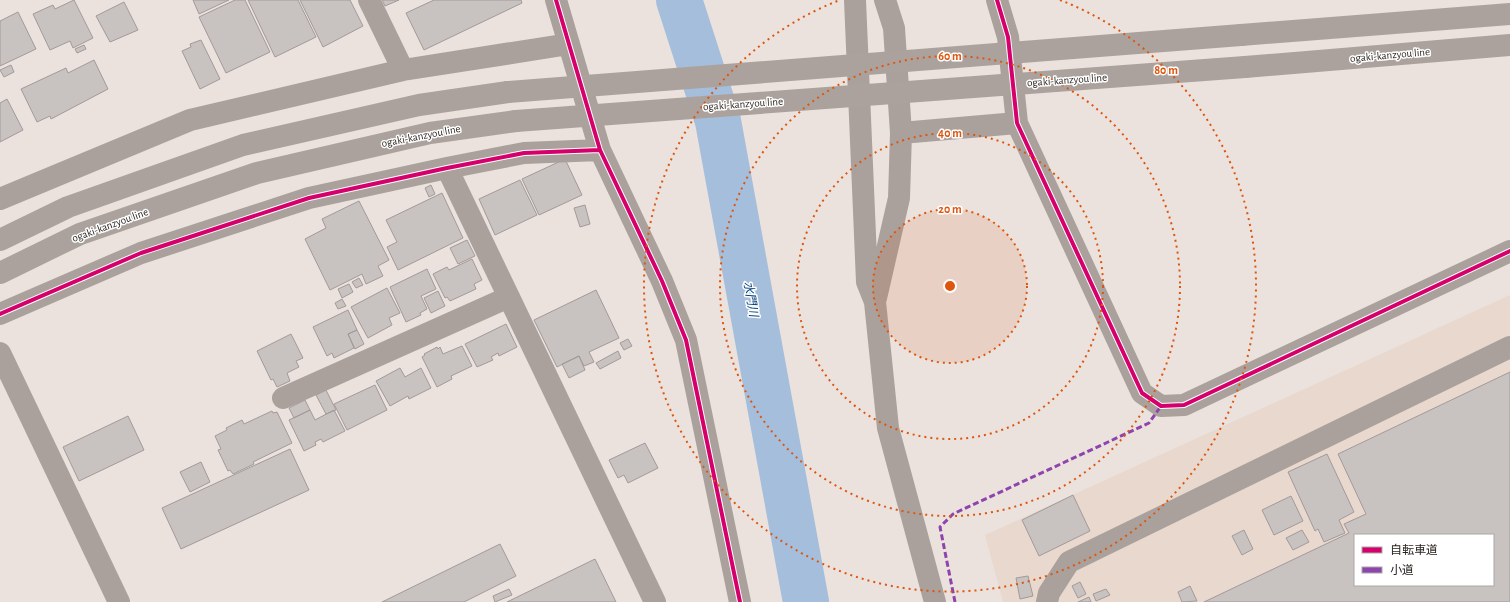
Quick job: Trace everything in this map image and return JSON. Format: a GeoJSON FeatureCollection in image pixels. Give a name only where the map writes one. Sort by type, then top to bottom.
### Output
{"type":"FeatureCollection","features":[{"type":"Feature","properties":{"kind":"main road"},"geometry":{"type":"LineString","coordinates":[[0,240],[68,207],[243,145],[419,105],[508,92],[1510,14]]}},
{"type":"Feature","properties":{"kind":"main road","name":"ogaki-kanzyou line"},"geometry":{"type":"LineString","coordinates":[[0,273],[80,234],[257,173],[430,133],[516,121],[1245,67],[1510,45]]}},
{"type":"Feature","properties":{"kind":"street"},"geometry":{"type":"LineString","coordinates":[[369,0],[402,70]]}},
{"type":"Feature","properties":{"kind":"street"},"geometry":{"type":"LineString","coordinates":[[556,0],[600,150],[662,281],[686,340],[740,602]]}},
{"type":"Feature","properties":{"kind":"street"},"geometry":{"type":"LineString","coordinates":[[855,0],[868,282],[875,302],[888,428],[935,602]]}},
{"type":"Feature","properties":{"kind":"street"},"geometry":{"type":"LineString","coordinates":[[875,302],[899,198],[901,133],[894,28],[885,0]]}},
{"type":"Feature","properties":{"kind":"street"},"geometry":{"type":"LineString","coordinates":[[997,0],[1008,37],[1017,123],[1142,393],[1161,406],[1184,404],[1510,251]]}},
{"type":"Feature","properties":{"kind":"street"},"geometry":{"type":"LineString","coordinates":[[0,199],[190,120],[402,70],[569,44]]}},
{"type":"Feature","properties":{"kind":"street"},"geometry":{"type":"LineString","coordinates":[[901,133],[1017,123]]}},
{"type":"Feature","properties":{"kind":"street"},"geometry":{"type":"LineString","coordinates":[[0,314],[156,248],[309,198],[524,153],[600,150]]}},
{"type":"Feature","properties":{"kind":"street"},"geometry":{"type":"LineString","coordinates":[[447,168],[655,602]]}},
{"type":"Feature","properties":{"kind":"street"},"geometry":{"type":"LineString","coordinates":[[284,398],[509,297]]}},
{"type":"Feature","properties":{"kind":"street"},"geometry":{"type":"LineString","coordinates":[[1046,602],[1049,593],[1069,562],[1510,347]]}},
{"type":"Feature","properties":{"kind":"street"},"geometry":{"type":"LineString","coordinates":[[0,353],[119,602]]}},
{"type":"Feature","properties":{"kind":"shaded area"},"geometry":{"type":"Polygon","coordinates":[[[1510,295],[1510,602],[1003,602],[985,535],[1510,295]]]}},
{"type":"Feature","properties":{"kind":"building"},"geometry":{"type":"Polygon","coordinates":[[[74,0],[93,38],[73,48],[70,41],[50,50],[33,14],[53,5],[55,9],[74,0]]]}},
{"type":"Feature","properties":{"kind":"building"},"geometry":{"type":"Polygon","coordinates":[[[193,0],[229,0],[199,14],[193,0]]]}},
{"type":"Feature","properties":{"kind":"building"},"geometry":{"type":"Polygon","coordinates":[[[235,0],[245,0],[270,52],[226,73],[199,17],[235,0]]]}},
{"type":"Feature","properties":{"kind":"building"},"geometry":{"type":"Polygon","coordinates":[[[248,0],[298,0],[316,37],[275,57],[248,0]]]}},
{"type":"Feature","properties":{"kind":"building"},"geometry":{"type":"Polygon","coordinates":[[[300,0],[350,0],[363,26],[323,47],[300,0]]]}},
{"type":"Feature","properties":{"kind":"building"},"geometry":{"type":"Polygon","coordinates":[[[382,0],[399,0],[385,6],[382,0]]]}},
{"type":"Feature","properties":{"kind":"building"},"geometry":{"type":"Polygon","coordinates":[[[434,0],[521,0],[522,3],[424,50],[406,13],[434,0]]]}},
{"type":"Feature","properties":{"kind":"building"},"geometry":{"type":"Polygon","coordinates":[[[124,2],[138,30],[110,42],[96,16],[124,2]]]}},
{"type":"Feature","properties":{"kind":"building"},"geometry":{"type":"Polygon","coordinates":[[[18,12],[36,49],[0,66],[0,21],[18,12]]]}},
{"type":"Feature","properties":{"kind":"building"},"geometry":{"type":"Polygon","coordinates":[[[201,40],[220,79],[200,89],[182,51],[191,47],[190,44],[201,40]]]}},
{"type":"Feature","properties":{"kind":"building"},"geometry":{"type":"Polygon","coordinates":[[[84,45],[86,49],[77,53],[75,49],[84,45]]]}},
{"type":"Feature","properties":{"kind":"building"},"geometry":{"type":"Polygon","coordinates":[[[94,60],[108,89],[51,119],[50,116],[37,122],[21,89],[66,68],[68,73],[94,60]]]}},
{"type":"Feature","properties":{"kind":"building"},"geometry":{"type":"Polygon","coordinates":[[[11,65],[14,72],[4,77],[0,70],[11,65]]]}},
{"type":"Feature","properties":{"kind":"building"},"geometry":{"type":"Polygon","coordinates":[[[7,99],[23,130],[0,142],[0,103],[7,99]]]}},
{"type":"Feature","properties":{"kind":"building"},"geometry":{"type":"Polygon","coordinates":[[[565,159],[582,195],[539,215],[522,179],[565,159]]]}},
{"type":"Feature","properties":{"kind":"building"},"geometry":{"type":"Polygon","coordinates":[[[520,180],[537,215],[495,235],[479,199],[520,180]]]}},
{"type":"Feature","properties":{"kind":"building"},"geometry":{"type":"Polygon","coordinates":[[[431,185],[435,194],[429,197],[425,188],[431,185]]]}},
{"type":"Feature","properties":{"kind":"building"},"geometry":{"type":"Polygon","coordinates":[[[442,193],[463,238],[398,270],[387,247],[397,242],[386,220],[442,193]]]}},
{"type":"Feature","properties":{"kind":"building"},"geometry":{"type":"Polygon","coordinates":[[[359,201],[389,260],[378,266],[383,276],[366,284],[362,274],[330,290],[305,239],[326,228],[322,219],[359,201]]]}},
{"type":"Feature","properties":{"kind":"building"},"geometry":{"type":"Polygon","coordinates":[[[585,205],[590,224],[580,227],[574,208],[585,205]]]}},
{"type":"Feature","properties":{"kind":"building"},"geometry":{"type":"Polygon","coordinates":[[[467,240],[475,256],[458,264],[450,248],[467,240]]]}},
{"type":"Feature","properties":{"kind":"building"},"geometry":{"type":"Polygon","coordinates":[[[472,259],[482,280],[474,284],[476,289],[450,301],[447,297],[445,298],[433,274],[447,267],[449,270],[472,259]]]}},
{"type":"Feature","properties":{"kind":"building"},"geometry":{"type":"Polygon","coordinates":[[[427,269],[436,289],[421,296],[427,309],[420,313],[421,315],[406,322],[390,287],[427,269]]]}},
{"type":"Feature","properties":{"kind":"building"},"geometry":{"type":"Polygon","coordinates":[[[359,278],[363,285],[356,288],[352,282],[359,278]]]}},
{"type":"Feature","properties":{"kind":"building"},"geometry":{"type":"Polygon","coordinates":[[[349,284],[353,292],[342,298],[338,289],[349,284]]]}},
{"type":"Feature","properties":{"kind":"building"},"geometry":{"type":"Polygon","coordinates":[[[387,288],[400,313],[389,318],[392,325],[368,338],[351,307],[387,288]]]}},
{"type":"Feature","properties":{"kind":"building"},"geometry":{"type":"Polygon","coordinates":[[[596,290],[619,338],[589,352],[594,362],[584,366],[579,356],[557,367],[534,320],[596,290]]]}},
{"type":"Feature","properties":{"kind":"building"},"geometry":{"type":"Polygon","coordinates":[[[438,291],[445,306],[431,313],[424,298],[438,291]]]}},
{"type":"Feature","properties":{"kind":"building"},"geometry":{"type":"Polygon","coordinates":[[[342,299],[346,306],[338,309],[335,303],[342,299]]]}},
{"type":"Feature","properties":{"kind":"building"},"geometry":{"type":"Polygon","coordinates":[[[348,310],[357,330],[348,334],[354,348],[334,358],[332,353],[327,356],[313,327],[348,310]]]}},
{"type":"Feature","properties":{"kind":"building"},"geometry":{"type":"Polygon","coordinates":[[[506,324],[517,347],[499,356],[498,353],[491,357],[493,360],[477,367],[465,344],[506,324]]]}},
{"type":"Feature","properties":{"kind":"building"},"geometry":{"type":"Polygon","coordinates":[[[357,330],[364,344],[355,349],[348,334],[357,330]]]}},
{"type":"Feature","properties":{"kind":"building"},"geometry":{"type":"Polygon","coordinates":[[[291,334],[303,358],[296,361],[299,367],[287,373],[290,381],[277,387],[273,379],[271,380],[257,351],[291,334]]]}},
{"type":"Feature","properties":{"kind":"building"},"geometry":{"type":"Polygon","coordinates":[[[628,339],[632,346],[624,350],[620,343],[628,339]]]}},
{"type":"Feature","properties":{"kind":"building"},"geometry":{"type":"Polygon","coordinates":[[[462,346],[472,366],[451,376],[452,379],[437,387],[422,357],[425,355],[424,354],[437,347],[438,349],[440,347],[443,354],[462,346]]]}},
{"type":"Feature","properties":{"kind":"building"},"geometry":{"type":"Polygon","coordinates":[[[618,351],[621,358],[600,369],[596,363],[618,351]]]}},
{"type":"Feature","properties":{"kind":"building"},"geometry":{"type":"Polygon","coordinates":[[[579,356],[585,370],[569,378],[562,364],[579,356]]]}},
{"type":"Feature","properties":{"kind":"building"},"geometry":{"type":"Polygon","coordinates":[[[400,368],[405,377],[421,368],[431,388],[409,399],[408,396],[390,406],[376,381],[400,368]]]}},
{"type":"Feature","properties":{"kind":"building"},"geometry":{"type":"Polygon","coordinates":[[[1510,372],[1510,602],[1204,602],[1349,533],[1344,524],[1366,514],[1338,454],[1510,372]]]}},
{"type":"Feature","properties":{"kind":"building"},"geometry":{"type":"Polygon","coordinates":[[[375,385],[387,410],[347,430],[334,404],[375,385]]]}},
{"type":"Feature","properties":{"kind":"building"},"geometry":{"type":"Polygon","coordinates":[[[326,390],[336,410],[326,414],[316,395],[326,390]]]}},
{"type":"Feature","properties":{"kind":"building"},"geometry":{"type":"Polygon","coordinates":[[[305,400],[310,410],[294,418],[289,408],[305,400]]]}},
{"type":"Feature","properties":{"kind":"building"},"geometry":{"type":"Polygon","coordinates":[[[310,410],[315,420],[334,410],[345,431],[323,442],[321,439],[315,442],[316,445],[304,451],[289,420],[310,410]]]}},
{"type":"Feature","properties":{"kind":"building"},"geometry":{"type":"Polygon","coordinates":[[[272,411],[273,413],[277,412],[292,443],[253,462],[254,464],[233,474],[230,470],[228,471],[218,450],[221,449],[215,436],[227,430],[226,428],[242,420],[244,424],[272,411]]]}},
{"type":"Feature","properties":{"kind":"building"},"geometry":{"type":"Polygon","coordinates":[[[128,416],[144,450],[79,481],[63,447],[128,416]]]}},
{"type":"Feature","properties":{"kind":"building"},"geometry":{"type":"Polygon","coordinates":[[[645,443],[658,468],[628,483],[624,475],[618,478],[609,460],[645,443]]]}},
{"type":"Feature","properties":{"kind":"building"},"geometry":{"type":"Polygon","coordinates":[[[290,449],[309,490],[181,549],[162,508],[290,449]]]}},
{"type":"Feature","properties":{"kind":"building"},"geometry":{"type":"Polygon","coordinates":[[[1327,454],[1354,512],[1339,520],[1345,533],[1324,542],[1318,529],[1315,531],[1288,472],[1327,454]]]}},
{"type":"Feature","properties":{"kind":"building"},"geometry":{"type":"Polygon","coordinates":[[[201,462],[210,482],[190,492],[180,472],[201,462]]]}},
{"type":"Feature","properties":{"kind":"building"},"geometry":{"type":"Polygon","coordinates":[[[1073,495],[1090,531],[1039,556],[1022,520],[1073,495]]]}},
{"type":"Feature","properties":{"kind":"building"},"geometry":{"type":"Polygon","coordinates":[[[1291,496],[1303,521],[1274,535],[1262,510],[1291,496]]]}},
{"type":"Feature","properties":{"kind":"building"},"geometry":{"type":"Polygon","coordinates":[[[1244,530],[1253,549],[1242,555],[1232,536],[1244,530]]]}},
{"type":"Feature","properties":{"kind":"building"},"geometry":{"type":"Polygon","coordinates":[[[1302,530],[1309,542],[1293,550],[1286,538],[1302,530]]]}},
{"type":"Feature","properties":{"kind":"building"},"geometry":{"type":"Polygon","coordinates":[[[500,544],[516,576],[464,602],[382,602],[500,544]]]}},
{"type":"Feature","properties":{"kind":"building"},"geometry":{"type":"Polygon","coordinates":[[[595,559],[616,602],[507,602],[595,559]]]}},
{"type":"Feature","properties":{"kind":"building"},"geometry":{"type":"Polygon","coordinates":[[[1028,576],[1033,596],[1020,599],[1016,578],[1028,576]]]}},
{"type":"Feature","properties":{"kind":"building"},"geometry":{"type":"Polygon","coordinates":[[[1080,582],[1086,594],[1078,598],[1072,586],[1080,582]]]}},
{"type":"Feature","properties":{"kind":"building"},"geometry":{"type":"Polygon","coordinates":[[[1190,586],[1197,601],[1182,602],[1178,592],[1190,586]]]}},
{"type":"Feature","properties":{"kind":"building"},"geometry":{"type":"Polygon","coordinates":[[[509,589],[512,595],[495,602],[493,596],[509,589]]]}},
{"type":"Feature","properties":{"kind":"building"},"geometry":{"type":"Polygon","coordinates":[[[1106,589],[1110,595],[1096,601],[1093,594],[1106,589]]]}},
{"type":"Feature","properties":{"kind":"building"},"geometry":{"type":"Polygon","coordinates":[[[1089,597],[1091,602],[1078,602],[1089,597]]]}},
{"type":"Feature","properties":{"kind":"waterway","name":"水門川"},"geometry":{"type":"LineString","coordinates":[[679,0],[718,121],[806,602]]}},
{"type":"Feature","properties":{"kind":"marked path"},"geometry":{"type":"LineString","coordinates":[[955,602],[940,527],[953,514],[1149,423],[1161,406]]}},
{"type":"Feature","properties":{"kind":"cycle path"},"geometry":{"type":"LineString","coordinates":[[556,0],[600,150],[662,281],[686,340],[740,602]]}},
{"type":"Feature","properties":{"kind":"cycle path"},"geometry":{"type":"LineString","coordinates":[[997,0],[1008,37],[1017,123],[1142,393],[1161,406],[1184,405],[1510,251]]}},
{"type":"Feature","properties":{"kind":"cycle path"},"geometry":{"type":"LineString","coordinates":[[0,314],[141,253],[309,198],[524,153],[600,150]]}}]}
